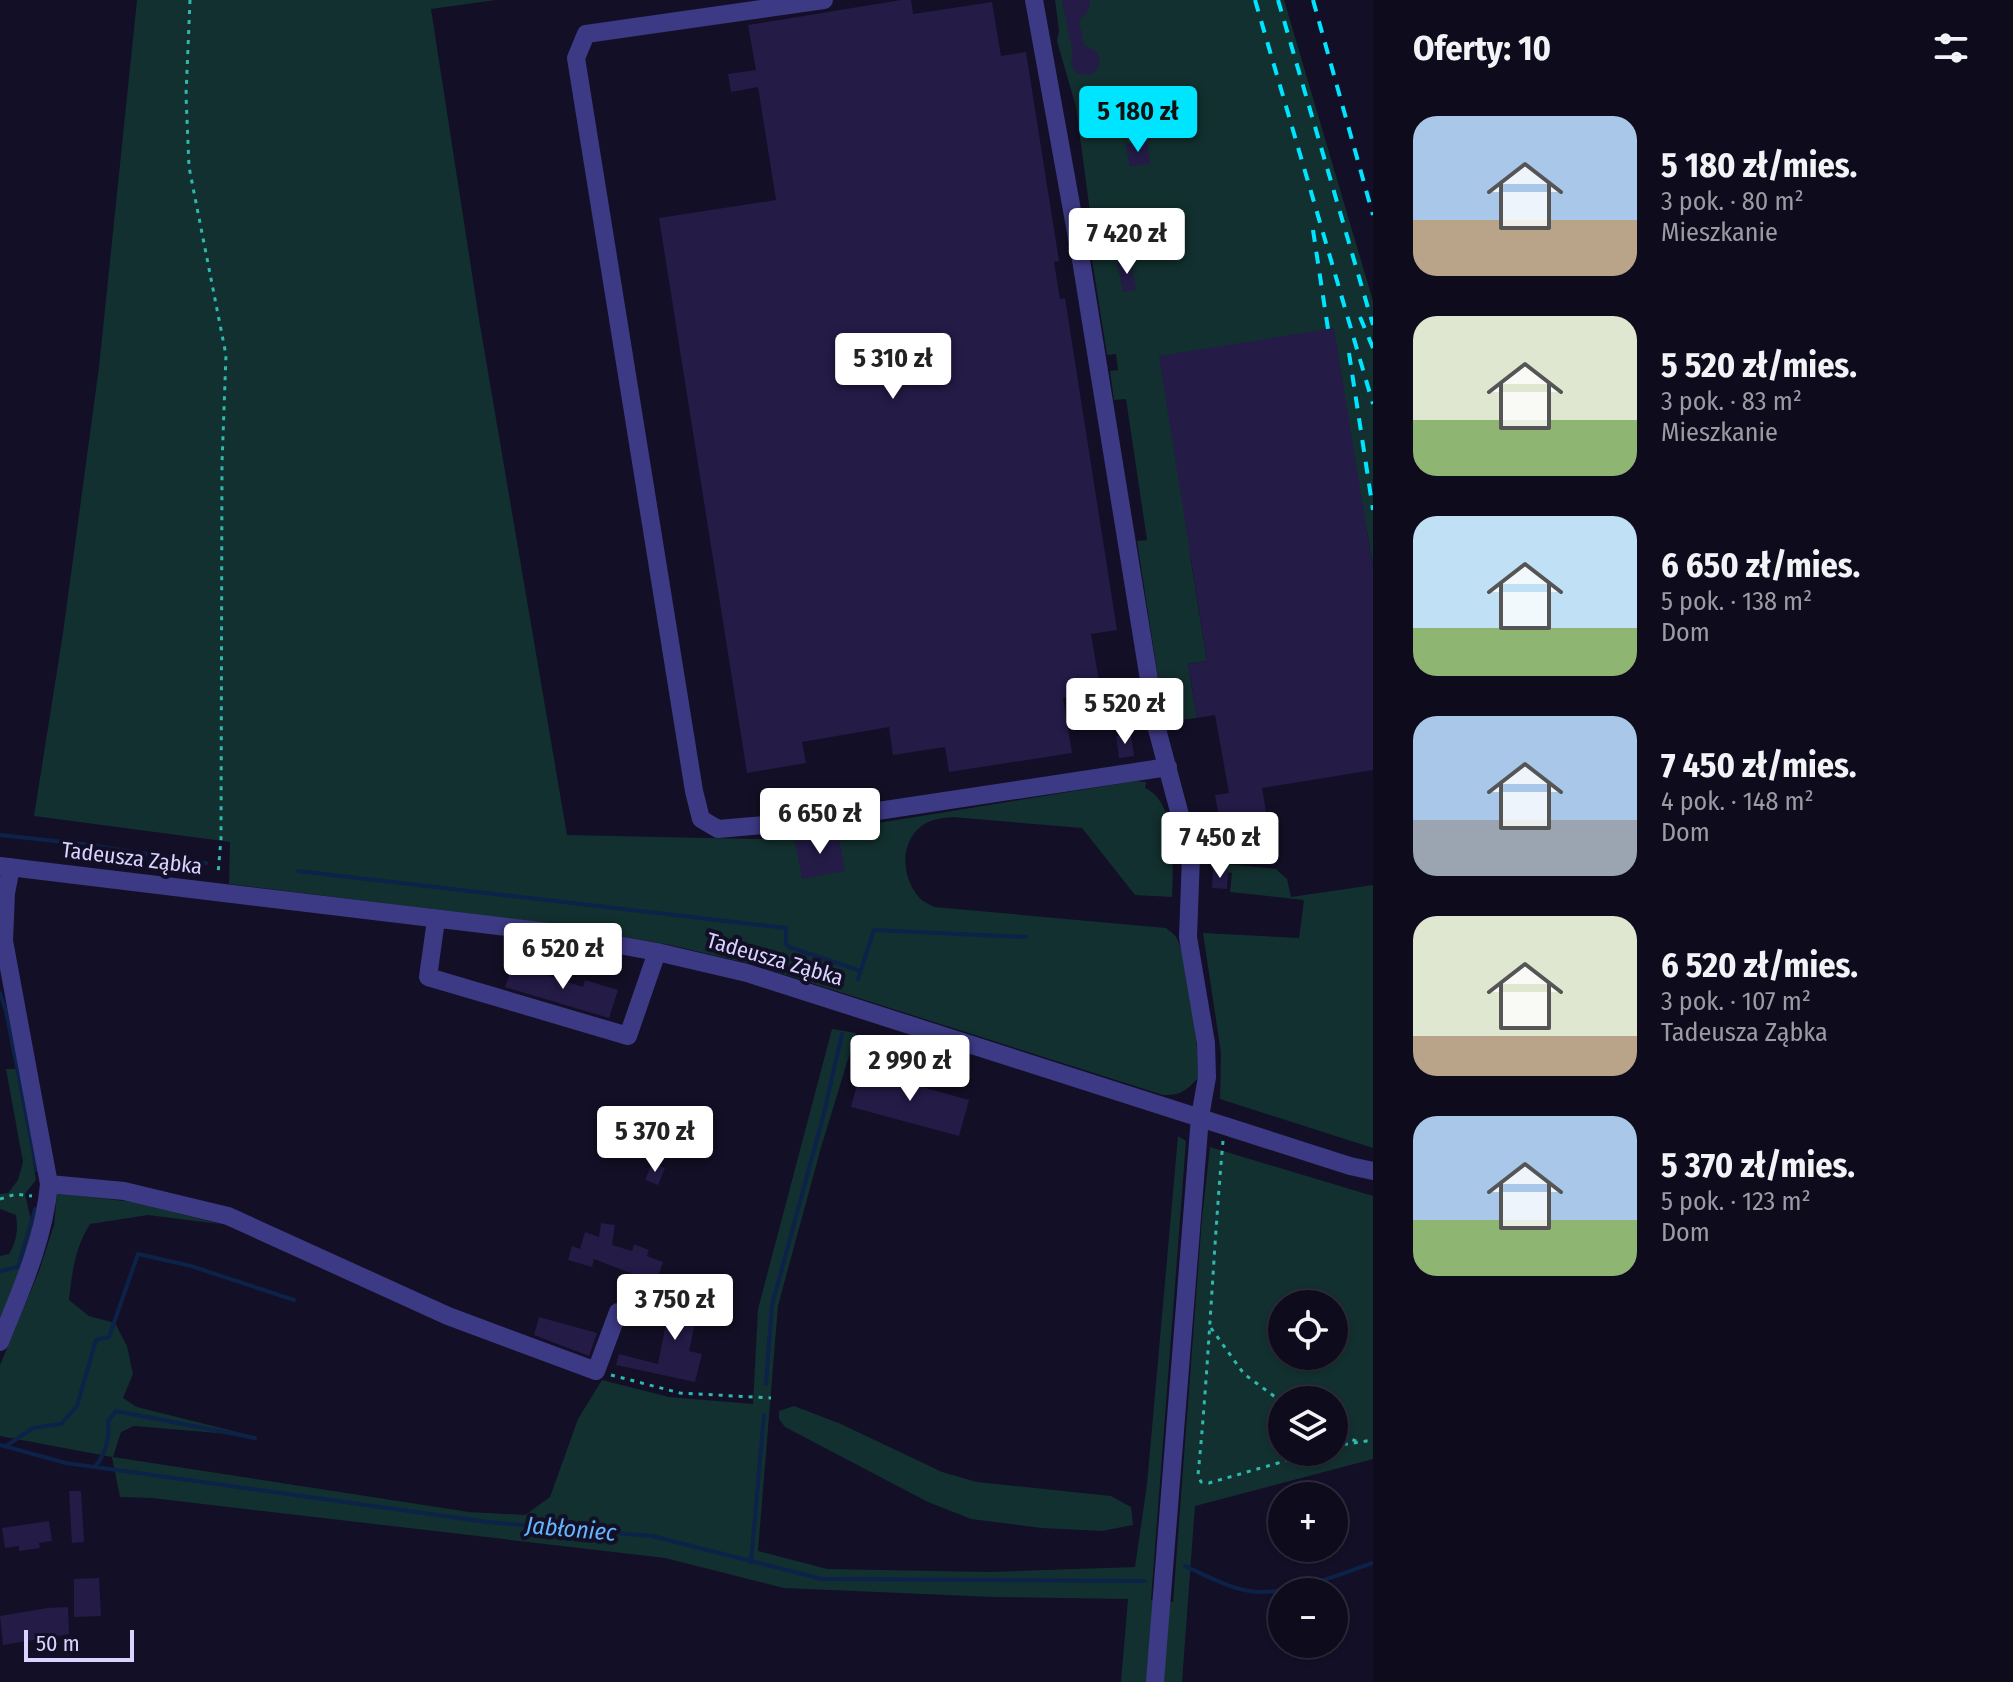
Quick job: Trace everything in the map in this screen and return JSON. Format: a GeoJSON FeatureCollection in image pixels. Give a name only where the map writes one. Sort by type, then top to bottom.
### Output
{"type":"FeatureCollection","features":[{"type":"Feature","properties":{"kind":"street"},"geometry":{"type":"LineString","coordinates":[[824,0],[586,34],[576,58],[701,819],[718,829],[812,821],[1168,767]]}},
{"type":"Feature","properties":{"kind":"street"},"geometry":{"type":"LineString","coordinates":[[1034,0],[1081,260],[1157,729],[1191,856],[1188,937],[1206,1043],[1207,1077],[1200,1117],[1155,1682]]}},
{"type":"Feature","properties":{"kind":"street"},"geometry":{"type":"LineString","coordinates":[[0,1342],[35,1256],[46,1214],[48,1190],[4,941],[6,866]]}},
{"type":"Feature","properties":{"kind":"street","name":"Tadeusza Ząbka"},"geometry":{"type":"LineString","coordinates":[[6,866],[548,932],[657,952],[747,973],[1373,1171]]}},
{"type":"Feature","properties":{"kind":"street"},"geometry":{"type":"LineString","coordinates":[[436,920],[428,977],[628,1036],[657,952]]}},
{"type":"Feature","properties":{"kind":"street"},"geometry":{"type":"LineString","coordinates":[[48,1190],[124,1191],[228,1216],[448,1316],[596,1371],[618,1312]]}},
{"type":"Feature","properties":{"kind":"path"},"geometry":{"type":"LineString","coordinates":[[190,0],[186,95],[189,167],[226,355],[222,463],[221,839],[218,874]]}},
{"type":"Feature","properties":{"kind":"path"},"geometry":{"type":"LineString","coordinates":[[1225,1125],[1198,1475],[1201,1482],[1209,1483],[1270,1466]]}},
{"type":"Feature","properties":{"kind":"path"},"geometry":{"type":"LineString","coordinates":[[0,1199],[48,1190]]}},
{"type":"Feature","properties":{"kind":"path"},"geometry":{"type":"LineString","coordinates":[[1211,1328],[1244,1374],[1268,1392]]}},
{"type":"Feature","properties":{"kind":"path"},"geometry":{"type":"LineString","coordinates":[[596,1371],[680,1393],[771,1398]]}},
{"type":"Feature","properties":{"kind":"path"},"geometry":{"type":"LineString","coordinates":[[1348,1438],[1358,1442]]}},
{"type":"Feature","properties":{"kind":"path"},"geometry":{"type":"LineString","coordinates":[[1348,1444],[1373,1440]]}},
{"type":"Feature","properties":{"kind":"green space"},"geometry":{"type":"Polygon","coordinates":[[[137,0],[496,0],[431,9],[479,319],[567,835],[792,837],[1136,781],[1146,782],[1145,788],[1156,796],[1168,821],[1173,853],[1172,897],[1135,895],[1082,828],[952,817],[939,819],[926,823],[911,838],[907,847],[906,867],[918,896],[934,907],[1166,928],[1178,941],[1190,988],[1198,1065],[1198,1078],[1194,1083],[1174,1095],[1163,1095],[755,965],[670,945],[566,926],[229,884],[230,842],[34,816],[63,633],[99,367],[137,0]]]}},
{"type":"Feature","properties":{"kind":"green space"},"geometry":{"type":"Polygon","coordinates":[[[1055,0],[1284,0],[1373,301],[1373,568],[1366,526],[1190,555],[1207,661],[1188,664],[1197,718],[1171,718],[1162,703],[1137,541],[1147,540],[1126,399],[1114,400],[1110,371],[1118,370],[1116,354],[1107,355],[1091,253],[1090,212],[1076,107],[1057,41],[1059,30],[1055,0]]]}},
{"type":"Feature","properties":{"kind":"green space"},"geometry":{"type":"Polygon","coordinates":[[[1214,863],[1276,869],[1287,879],[1291,897],[1373,885],[1373,1148],[1220,1099],[1221,1053],[1203,933],[1299,938],[1304,900],[1230,892],[1232,873],[1213,870],[1214,863]]]}},
{"type":"Feature","properties":{"kind":"green space"},"geometry":{"type":"Polygon","coordinates":[[[832,1029],[856,1033],[778,1306],[758,1551],[827,1569],[989,1572],[1135,1567],[1147,1484],[1178,1136],[1186,1141],[1151,1600],[1173,1602],[1210,1147],[1373,1196],[1373,1459],[1348,1466],[1348,1386],[1268,1386],[1268,1466],[1346,1466],[1286,1482],[1268,1482],[1268,1487],[1195,1506],[1182,1682],[1121,1682],[1128,1599],[784,1588],[665,1558],[152,1498],[120,1497],[112,1457],[0,1436],[0,1365],[39,1271],[54,1225],[57,1193],[133,1202],[220,1224],[148,1215],[90,1224],[85,1233],[75,1260],[69,1300],[89,1316],[115,1323],[127,1346],[133,1374],[123,1398],[137,1407],[253,1436],[134,1426],[121,1432],[113,1457],[469,1512],[525,1515],[550,1497],[578,1419],[602,1380],[669,1397],[753,1404],[758,1309],[832,1029]]]}},
{"type":"Feature","properties":{"kind":"green space"},"geometry":{"type":"Polygon","coordinates":[[[6,1069],[19,1069],[36,1180],[25,1194],[34,1233],[0,1321],[0,1256],[9,1254],[17,1225],[16,1215],[0,1209],[0,1194],[8,1193],[18,1180],[23,1162],[6,1069]]]}},
{"type":"Feature","properties":{"kind":"green space"},"geometry":{"type":"Polygon","coordinates":[[[794,1406],[841,1424],[942,1472],[977,1482],[1111,1496],[1131,1507],[1133,1525],[1102,1531],[1041,1528],[971,1519],[928,1502],[785,1427],[779,1419],[779,1411],[794,1406]]]}},
{"type":"Feature","properties":{"kind":"building"},"geometry":{"type":"Polygon","coordinates":[[[911,0],[913,14],[992,2],[1001,56],[1026,52],[1059,261],[1054,262],[1060,299],[1065,298],[1117,630],[1091,634],[1101,693],[1063,698],[1072,753],[949,772],[945,747],[893,755],[889,727],[802,742],[806,763],[747,773],[659,218],[776,200],[758,87],[731,92],[728,74],[756,70],[748,25],[911,0]]]}},
{"type":"Feature","properties":{"kind":"building"},"geometry":{"type":"Polygon","coordinates":[[[1062,0],[1090,0],[1088,12],[1079,20],[1084,45],[1097,52],[1100,60],[1098,69],[1090,75],[1076,73],[1071,64],[1073,54],[1062,0]]]}},
{"type":"Feature","properties":{"kind":"building"},"geometry":{"type":"Polygon","coordinates":[[[1147,141],[1150,164],[1130,167],[1126,144],[1147,141]]]}},
{"type":"Feature","properties":{"kind":"building"},"geometry":{"type":"Polygon","coordinates":[[[1131,261],[1136,290],[1123,292],[1117,263],[1131,261]]]}},
{"type":"Feature","properties":{"kind":"building"},"geometry":{"type":"Polygon","coordinates":[[[1334,328],[1373,568],[1373,770],[1262,788],[1268,823],[1221,830],[1215,795],[1229,793],[1215,715],[1197,718],[1188,664],[1207,661],[1159,356],[1334,328]]]}},
{"type":"Feature","properties":{"kind":"building"},"geometry":{"type":"Polygon","coordinates":[[[1131,734],[1134,756],[1119,758],[1116,736],[1131,734]]]}},
{"type":"Feature","properties":{"kind":"building"},"geometry":{"type":"Polygon","coordinates":[[[838,833],[845,871],[802,879],[795,841],[838,833]]]}},
{"type":"Feature","properties":{"kind":"building"},"geometry":{"type":"Polygon","coordinates":[[[1213,870],[1228,871],[1227,889],[1212,888],[1213,870]]]}},
{"type":"Feature","properties":{"kind":"building"},"geometry":{"type":"Polygon","coordinates":[[[513,964],[583,987],[585,980],[618,990],[609,1018],[505,987],[513,964]]]}},
{"type":"Feature","properties":{"kind":"building"},"geometry":{"type":"Polygon","coordinates":[[[861,1070],[969,1100],[959,1136],[851,1107],[861,1070]]]}},
{"type":"Feature","properties":{"kind":"building"},"geometry":{"type":"Polygon","coordinates":[[[652,1163],[665,1168],[658,1185],[645,1180],[652,1163]]]}},
{"type":"Feature","properties":{"kind":"building"},"geometry":{"type":"Polygon","coordinates":[[[601,1223],[615,1225],[612,1245],[632,1251],[636,1245],[649,1250],[647,1256],[663,1262],[657,1280],[594,1259],[592,1267],[568,1260],[572,1246],[580,1249],[585,1232],[599,1237],[601,1223]]]}},
{"type":"Feature","properties":{"kind":"building"},"geometry":{"type":"Polygon","coordinates":[[[698,1285],[710,1287],[705,1306],[699,1305],[689,1351],[702,1354],[695,1382],[616,1365],[619,1354],[658,1364],[671,1298],[694,1303],[698,1285]]]}},
{"type":"Feature","properties":{"kind":"building"},"geometry":{"type":"Polygon","coordinates":[[[539,1317],[597,1333],[589,1356],[534,1335],[539,1317]]]}},
{"type":"Feature","properties":{"kind":"building"},"geometry":{"type":"Polygon","coordinates":[[[69,1491],[81,1491],[84,1542],[72,1543],[69,1491]]]}},
{"type":"Feature","properties":{"kind":"building"},"geometry":{"type":"Polygon","coordinates":[[[49,1521],[52,1541],[39,1543],[40,1548],[19,1551],[19,1546],[5,1548],[2,1528],[49,1521]]]}},
{"type":"Feature","properties":{"kind":"building"},"geometry":{"type":"Polygon","coordinates":[[[99,1578],[101,1616],[74,1617],[74,1579],[99,1578]]]}},
{"type":"Feature","properties":{"kind":"building"},"geometry":{"type":"Polygon","coordinates":[[[68,1607],[69,1634],[3,1645],[0,1616],[68,1607]]]}},
{"type":"Feature","properties":{"kind":"waterway"},"geometry":{"type":"LineString","coordinates":[[0,835],[206,863]]}},
{"type":"Feature","properties":{"kind":"waterway"},"geometry":{"type":"LineString","coordinates":[[298,871],[786,928],[789,947],[861,971]]}},
{"type":"Feature","properties":{"kind":"waterway"},"geometry":{"type":"LineString","coordinates":[[858,979],[874,930],[1026,937]]}},
{"type":"Feature","properties":{"kind":"waterway"},"geometry":{"type":"LineString","coordinates":[[0,993],[37,1170]]}},
{"type":"Feature","properties":{"kind":"waterway"},"geometry":{"type":"LineString","coordinates":[[766,1384],[772,1305],[842,1034]]}},
{"type":"Feature","properties":{"kind":"waterway"},"geometry":{"type":"LineString","coordinates":[[0,1271],[18,1267],[35,1209]]}},
{"type":"Feature","properties":{"kind":"waterway"},"geometry":{"type":"LineString","coordinates":[[6,1446],[33,1428],[61,1424],[77,1406],[96,1340],[109,1337],[138,1254],[191,1266],[294,1300]]}},
{"type":"Feature","properties":{"kind":"waterway"},"geometry":{"type":"LineString","coordinates":[[95,1467],[106,1446],[108,1421],[116,1411],[255,1438]]}},
{"type":"Feature","properties":{"kind":"waterway"},"geometry":{"type":"LineString","coordinates":[[751,1563],[764,1415]]}},
{"type":"Feature","properties":{"kind":"waterway","name":"Jabłoniec"},"geometry":{"type":"LineString","coordinates":[[0,1445],[66,1463],[487,1522],[652,1536],[822,1579],[1144,1581]]}},
{"type":"Feature","properties":{"kind":"waterway","name":"Jabłoniec"},"geometry":{"type":"LineString","coordinates":[[1185,1566],[1229,1586],[1259,1592],[1292,1589],[1373,1563]]}},
{"type":"Feature","properties":{"kind":"railway"},"geometry":{"type":"LineString","coordinates":[[1255,0],[1373,404]]}},
{"type":"Feature","properties":{"kind":"railway"},"geometry":{"type":"LineString","coordinates":[[1278,0],[1373,325]]}},
{"type":"Feature","properties":{"kind":"railway"},"geometry":{"type":"LineString","coordinates":[[1313,0],[1373,215]]}},
{"type":"Feature","properties":{"kind":"railway"},"geometry":{"type":"LineString","coordinates":[[1313,230],[1328,329]]}},
{"type":"Feature","properties":{"kind":"railway"},"geometry":{"type":"LineString","coordinates":[[1360,317],[1373,348]]}},
{"type":"Feature","properties":{"kind":"railway"},"geometry":{"type":"LineString","coordinates":[[1349,353],[1373,510]]}}]}
